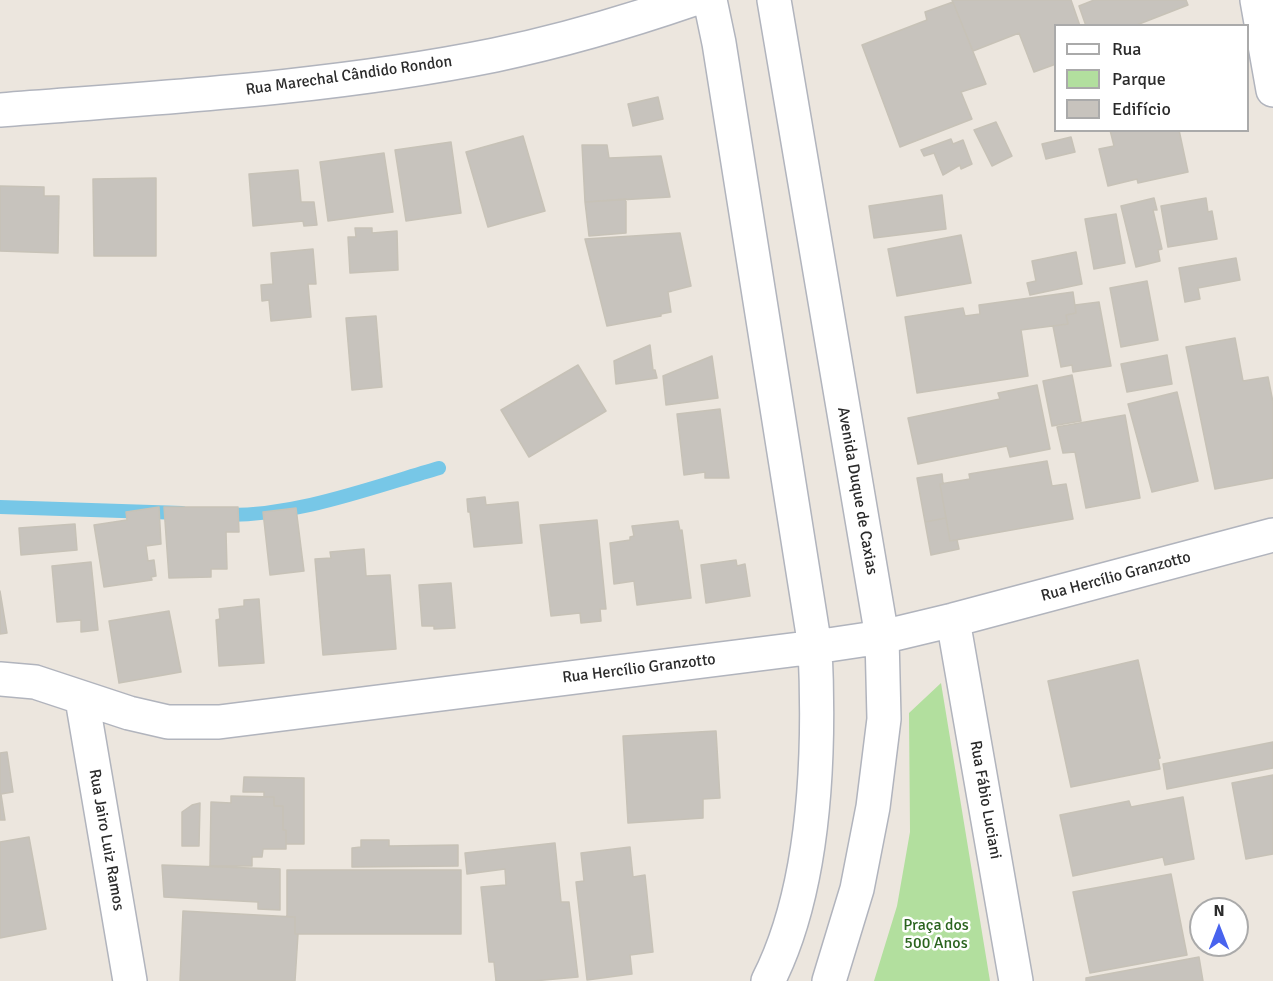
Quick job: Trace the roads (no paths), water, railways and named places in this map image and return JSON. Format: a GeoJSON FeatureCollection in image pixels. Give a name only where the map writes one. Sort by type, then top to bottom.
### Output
{"type":"FeatureCollection","features":[{"type":"Feature","properties":{"kind":"street","name":"Rua Marechal Cândido Rondon"},"geometry":{"type":"LineString","coordinates":[[0,110],[236,91],[374,75],[495,55],[601,29],[691,0]]}},
{"type":"Feature","properties":{"kind":"street"},"geometry":{"type":"LineString","coordinates":[[710,0],[721,55],[814,647],[817,733],[815,775],[806,852],[795,908],[776,966],[768,981]]}},
{"type":"Feature","properties":{"kind":"street","name":"Avenida Duque de Caxias"},"geometry":{"type":"LineString","coordinates":[[774,0],[882,637],[884,719],[873,807],[857,889],[829,981]]}},
{"type":"Feature","properties":{"kind":"street"},"geometry":{"type":"LineString","coordinates":[[1257,0],[1273,90]]}},
{"type":"Feature","properties":{"kind":"street","name":"Rua Hercílio Granzotto"},"geometry":{"type":"LineString","coordinates":[[0,679],[35,682],[82,699],[168,722],[219,722],[882,637],[1273,535]]}},
{"type":"Feature","properties":{"kind":"street","name":"Rua Fábio Luciani"},"geometry":{"type":"LineString","coordinates":[[953,620],[1016,981]]}},
{"type":"Feature","properties":{"kind":"street","name":"Rua Jairo Luiz Ramos"},"geometry":{"type":"LineString","coordinates":[[82,699],[130,981]]}},
{"type":"Feature","properties":{"kind":"waterway"},"geometry":{"type":"LineString","coordinates":[[222,515],[277,511],[332,500],[439,468]]}},
{"type":"Feature","properties":{"kind":"waterway"},"geometry":{"type":"LineString","coordinates":[[0,507],[182,513]]}},
{"type":"Feature","properties":{"kind":"park label","name":"Praça dos 500 Anos"},"geometry":{"type":"Point","coordinates":[936,935]}}]}
